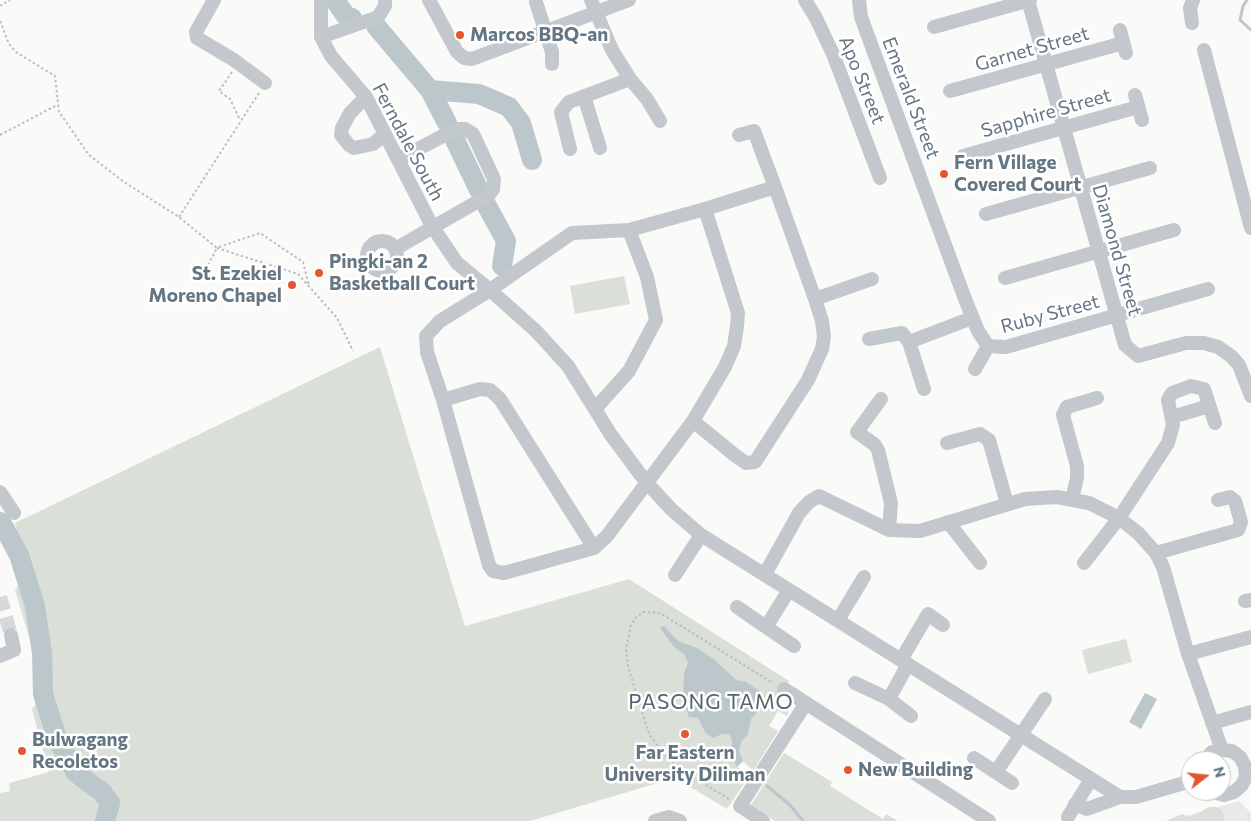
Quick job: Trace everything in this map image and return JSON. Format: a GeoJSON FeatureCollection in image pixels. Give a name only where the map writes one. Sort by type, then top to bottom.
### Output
{"type":"FeatureCollection","features":[{"type":"Feature","properties":{"kind":"street"},"geometry":{"type":"LineString","coordinates":[[214,0],[195,35],[265,83]]}},
{"type":"Feature","properties":{"kind":"street","name":"Ferndale South"},"geometry":{"type":"LineString","coordinates":[[321,0],[321,37],[331,56],[366,97],[432,226],[457,263],[536,331],[568,366],[595,409],[646,482],[672,510],[701,535],[1120,797]]}},
{"type":"Feature","properties":{"kind":"street"},"geometry":{"type":"LineString","coordinates":[[321,37],[378,17],[385,6],[385,0]]}},
{"type":"Feature","properties":{"kind":"street"},"geometry":{"type":"LineString","coordinates":[[429,0],[457,52],[464,58],[472,59],[546,31],[594,6],[629,0]]}},
{"type":"Feature","properties":{"kind":"street","name":"Apo Street"},"geometry":{"type":"LineString","coordinates":[[804,0],[816,18],[833,54],[880,178]]}},
{"type":"Feature","properties":{"kind":"street","name":"Emerald Street"},"geometry":{"type":"LineString","coordinates":[[859,0],[861,18],[972,318],[982,339],[988,346]]}},
{"type":"Feature","properties":{"kind":"street"},"geometry":{"type":"LineString","coordinates":[[934,27],[1029,0]]}},
{"type":"Feature","properties":{"kind":"street","name":"Diamond Street"},"geometry":{"type":"LineString","coordinates":[[1029,0],[1122,337],[1128,350],[1138,356],[1186,343],[1204,343],[1218,347],[1231,356],[1239,365],[1251,396]]}},
{"type":"Feature","properties":{"kind":"street"},"geometry":{"type":"LineString","coordinates":[[1192,23],[1190,8],[1193,0]]}},
{"type":"Feature","properties":{"kind":"street"},"geometry":{"type":"LineString","coordinates":[[536,2],[553,55],[552,64]]}},
{"type":"Feature","properties":{"kind":"street"},"geometry":{"type":"LineString","coordinates":[[594,6],[612,50],[630,78],[648,99],[660,121]]}},
{"type":"Feature","properties":{"kind":"street","name":"Garnet Street"},"geometry":{"type":"LineString","coordinates":[[950,91],[1123,42]]}},
{"type":"Feature","properties":{"kind":"street"},"geometry":{"type":"LineString","coordinates":[[1204,50],[1251,228]]}},
{"type":"Feature","properties":{"kind":"street"},"geometry":{"type":"LineString","coordinates":[[570,149],[561,112],[570,102],[630,78]]}},
{"type":"Feature","properties":{"kind":"street"},"geometry":{"type":"LineString","coordinates":[[584,96],[600,148]]}},
{"type":"Feature","properties":{"kind":"street"},"geometry":{"type":"LineString","coordinates":[[366,97],[350,113],[342,128],[342,134],[349,145],[354,148],[373,144],[385,134]]}},
{"type":"Feature","properties":{"kind":"street","name":"Sapphire Street"},"geometry":{"type":"LineString","coordinates":[[963,156],[1139,107]]}},
{"type":"Feature","properties":{"kind":"street"},"geometry":{"type":"LineString","coordinates":[[395,249],[489,194],[493,189],[494,179],[473,134],[465,129],[456,129],[399,159]]}},
{"type":"Feature","properties":{"kind":"street"},"geometry":{"type":"LineString","coordinates":[[693,421],[741,459],[750,464],[755,462],[808,380],[822,350],[824,336],[822,321],[754,131],[739,136]]}},
{"type":"Feature","properties":{"kind":"street"},"geometry":{"type":"LineString","coordinates":[[986,214],[1150,168]]}},
{"type":"Feature","properties":{"kind":"street"},"geometry":{"type":"LineString","coordinates":[[705,209],[738,313],[734,346],[725,367],[693,421],[607,536],[594,548],[504,572],[492,571],[427,352],[426,336],[440,321],[490,290],[572,234],[629,230],[775,187]]}},
{"type":"Feature","properties":{"kind":"street"},"geometry":{"type":"LineString","coordinates":[[595,409],[629,371],[656,320],[647,278],[629,230]]}},
{"type":"Feature","properties":{"kind":"street"},"geometry":{"type":"LineString","coordinates":[[1005,278],[1174,230]]}},
{"type":"Feature","properties":{"kind":"street"},"geometry":{"type":"LineString","coordinates":[[815,299],[872,279]]}},
{"type":"Feature","properties":{"kind":"street","name":"Ruby Street"},"geometry":{"type":"LineString","coordinates":[[988,346],[1006,347],[1208,289]]}},
{"type":"Feature","properties":{"kind":"street"},"geometry":{"type":"LineString","coordinates":[[909,342],[972,318]]}},
{"type":"Feature","properties":{"kind":"street"},"geometry":{"type":"LineString","coordinates":[[869,339],[901,332],[909,342],[924,389]]}},
{"type":"Feature","properties":{"kind":"street"},"geometry":{"type":"LineString","coordinates":[[975,369],[988,346]]}},
{"type":"Feature","properties":{"kind":"street"},"geometry":{"type":"LineString","coordinates":[[1084,563],[1119,518],[1168,443],[1172,434],[1169,396],[1176,391],[1190,386],[1204,390],[1214,423]]}},
{"type":"Feature","properties":{"kind":"street"},"geometry":{"type":"LineString","coordinates":[[442,400],[480,389],[490,390],[500,399],[594,548]]}},
{"type":"Feature","properties":{"kind":"street"},"geometry":{"type":"LineString","coordinates":[[1072,499],[1077,478],[1076,466],[1063,415],[1067,407],[1097,398]]}},
{"type":"Feature","properties":{"kind":"street"},"geometry":{"type":"LineString","coordinates":[[880,400],[858,432],[875,445],[878,450],[891,502],[888,530]]}},
{"type":"Feature","properties":{"kind":"street"},"geometry":{"type":"LineString","coordinates":[[1172,417],[1209,406]]}},
{"type":"Feature","properties":{"kind":"street"},"geometry":{"type":"LineString","coordinates":[[947,443],[980,434],[989,440],[1007,504]]}},
{"type":"Feature","properties":{"kind":"street"},"geometry":{"type":"LineString","coordinates":[[0,492],[14,513]]}},
{"type":"Feature","properties":{"kind":"street"},"geometry":{"type":"LineString","coordinates":[[764,574],[799,513],[809,502],[819,496],[888,530],[920,531],[1007,504],[1041,497],[1072,499],[1089,503],[1119,518],[1138,533],[1156,552],[1163,567],[1188,654],[1222,750]]}},
{"type":"Feature","properties":{"kind":"street"},"geometry":{"type":"LineString","coordinates":[[1156,552],[1238,530],[1241,522],[1235,501],[1230,498],[1218,500]]}},
{"type":"Feature","properties":{"kind":"street"},"geometry":{"type":"LineString","coordinates":[[948,522],[980,563]]}},
{"type":"Feature","properties":{"kind":"street"},"geometry":{"type":"LineString","coordinates":[[675,575],[701,535]]}},
{"type":"Feature","properties":{"kind":"street"},"geometry":{"type":"LineString","coordinates":[[838,620],[864,577]]}},
{"type":"Feature","properties":{"kind":"street"},"geometry":{"type":"LineString","coordinates":[[766,627],[789,590]]}},
{"type":"Feature","properties":{"kind":"street"},"geometry":{"type":"LineString","coordinates":[[737,607],[794,646]]}},
{"type":"Feature","properties":{"kind":"street"},"geometry":{"type":"LineString","coordinates":[[890,699],[928,614],[944,625]]}},
{"type":"Feature","properties":{"kind":"street"},"geometry":{"type":"LineString","coordinates":[[0,656],[14,650],[11,635]]}},
{"type":"Feature","properties":{"kind":"street"},"geometry":{"type":"LineString","coordinates":[[1188,654],[1251,637]]}},
{"type":"Feature","properties":{"kind":"street"},"geometry":{"type":"LineString","coordinates":[[855,683],[890,699],[911,716]]}},
{"type":"Feature","properties":{"kind":"street"},"geometry":{"type":"LineString","coordinates":[[784,689],[989,821]]}},
{"type":"Feature","properties":{"kind":"street"},"geometry":{"type":"LineString","coordinates":[[996,772],[1045,699]]}},
{"type":"Feature","properties":{"kind":"street"},"geometry":{"type":"LineString","coordinates":[[763,821],[740,806],[806,703]]}},
{"type":"Feature","properties":{"kind":"street"},"geometry":{"type":"LineString","coordinates":[[1212,723],[1251,712]]}},
{"type":"Feature","properties":{"kind":"street"},"geometry":{"type":"LineString","coordinates":[[1217,751],[1232,751],[1240,757],[1245,766],[1246,790],[1231,793]]}},
{"type":"Feature","properties":{"kind":"street"},"geometry":{"type":"LineString","coordinates":[[974,758],[1012,783]]}},
{"type":"Feature","properties":{"kind":"street"},"geometry":{"type":"LineString","coordinates":[[1068,817],[1091,779]]}},
{"type":"Feature","properties":{"kind":"street"},"geometry":{"type":"LineString","coordinates":[[1075,804],[1087,809],[1120,797],[1136,797],[1181,784]]}},
{"type":"Feature","properties":{"kind":"street"},"geometry":{"type":"LineString","coordinates":[[655,821],[669,817],[680,821]]}},
{"type":"Feature","properties":{"kind":"path"},"geometry":{"type":"LineString","coordinates":[[0,6],[10,0]]}},
{"type":"Feature","properties":{"kind":"path"},"geometry":{"type":"LineString","coordinates":[[0,21],[9,44],[16,52],[55,76],[58,85],[57,105],[68,127],[89,155],[124,182],[179,217],[217,248],[298,274],[337,318],[353,351]]}},
{"type":"Feature","properties":{"kind":"path"},"geometry":{"type":"LineString","coordinates":[[234,60],[235,68],[219,92],[230,99],[240,120]]}},
{"type":"Feature","properties":{"kind":"path"},"geometry":{"type":"LineString","coordinates":[[179,217],[265,83]]}},
{"type":"Feature","properties":{"kind":"path"},"geometry":{"type":"LineString","coordinates":[[0,135],[48,108],[57,105]]}},
{"type":"Feature","properties":{"kind":"path"},"geometry":{"type":"LineString","coordinates":[[203,274],[217,248],[260,233],[303,262],[309,288]]}},
{"type":"Feature","properties":{"kind":"path"},"geometry":{"type":"LineString","coordinates":[[740,806],[666,757],[649,734],[628,667],[626,649],[631,624],[637,616],[644,612],[660,613],[784,689]]}},
{"type":"Feature","properties":{"kind":"shaded area"},"geometry":{"type":"Polygon","coordinates":[[[624,276],[630,304],[575,314],[570,286],[624,276]]]}},
{"type":"Feature","properties":{"kind":"shaded area"},"geometry":{"type":"Polygon","coordinates":[[[380,347],[465,626],[629,579],[789,681],[775,703],[789,712],[787,716],[778,711],[769,726],[778,731],[753,771],[743,761],[737,766],[748,778],[727,809],[675,778],[530,821],[0,821],[0,793],[10,791],[9,783],[49,772],[32,709],[35,705],[36,660],[15,590],[27,574],[15,523],[380,347]]]}},
{"type":"Feature","properties":{"kind":"shaded area"},"geometry":{"type":"Polygon","coordinates":[[[664,626],[678,641],[697,648],[715,660],[736,680],[746,682],[761,692],[763,699],[761,707],[751,719],[748,734],[741,742],[739,751],[743,761],[737,767],[732,757],[732,740],[729,734],[722,734],[713,738],[705,732],[698,718],[689,717],[683,698],[684,673],[688,663],[684,654],[675,648],[660,628],[664,626]]]}},
{"type":"Feature","properties":{"kind":"shaded area"},"geometry":{"type":"Polygon","coordinates":[[[1126,639],[1132,662],[1088,674],[1082,650],[1126,639]]]}},
{"type":"Feature","properties":{"kind":"shaded area"},"geometry":{"type":"Polygon","coordinates":[[[1145,693],[1157,699],[1141,729],[1129,722],[1145,693]]]}},
{"type":"Feature","properties":{"kind":"shaded area"},"geometry":{"type":"Polygon","coordinates":[[[784,753],[832,782],[830,786],[883,819],[886,814],[898,821],[775,821],[751,805],[784,753]]]}},
{"type":"Feature","properties":{"kind":"shaded area"},"geometry":{"type":"Polygon","coordinates":[[[1239,801],[1251,813],[1251,821],[1168,821],[1239,801]]]}},
{"type":"Feature","properties":{"kind":"shaded area"},"geometry":{"type":"Polygon","coordinates":[[[1209,807],[1216,807],[1221,810],[1225,816],[1223,821],[1166,821],[1182,814],[1188,817],[1195,815],[1209,807]]]}},
{"type":"Feature","properties":{"kind":"waterway"},"geometry":{"type":"LineString","coordinates":[[335,0],[346,16],[352,18]]}},
{"type":"Feature","properties":{"kind":"waterway"},"geometry":{"type":"LineString","coordinates":[[1247,0],[1243,6],[1240,20],[1251,30]]}},
{"type":"Feature","properties":{"kind":"waterway"},"geometry":{"type":"LineString","coordinates":[[376,26],[430,90],[447,123]]}},
{"type":"Feature","properties":{"kind":"waterway"},"geometry":{"type":"LineString","coordinates":[[430,90],[479,94],[509,107],[521,123],[532,160]]}},
{"type":"Feature","properties":{"kind":"waterway"},"geometry":{"type":"LineString","coordinates":[[455,140],[479,190]]}},
{"type":"Feature","properties":{"kind":"waterway"},"geometry":{"type":"LineString","coordinates":[[487,206],[506,241],[502,266]]}},
{"type":"Feature","properties":{"kind":"waterway"},"geometry":{"type":"LineString","coordinates":[[1,522],[19,555],[35,606],[42,653],[43,694],[57,738],[76,773],[102,792],[110,803],[105,821]]}},
{"type":"Feature","properties":{"kind":"waterway"},"geometry":{"type":"LineString","coordinates":[[767,786],[790,805],[803,821]]}},
{"type":"Feature","properties":{"kind":"tunnel"},"geometry":{"type":"LineString","coordinates":[[0,597],[11,635]]}},
{"type":"Feature","properties":{"kind":"place","name":"Marcos BBQ-an"},"geometry":{"type":"Point","coordinates":[460,35]}},
{"type":"Feature","properties":{"kind":"place","name":"Fern Village Covered Court"},"geometry":{"type":"Point","coordinates":[944,174]}},
{"type":"Feature","properties":{"kind":"place","name":"Pingki-an 2 Basketball Court"},"geometry":{"type":"Point","coordinates":[319,273]}},
{"type":"Feature","properties":{"kind":"place","name":"St. Ezekiel Moreno Chapel"},"geometry":{"type":"Point","coordinates":[292,285]}},
{"type":"Feature","properties":{"kind":"place","name":"Far Eastern University Diliman"},"geometry":{"type":"Point","coordinates":[685,734]}},
{"type":"Feature","properties":{"kind":"place","name":"Bulwagang Recoletos"},"geometry":{"type":"Point","coordinates":[22,751]}},
{"type":"Feature","properties":{"kind":"place","name":"New Building"},"geometry":{"type":"Point","coordinates":[848,770]}},
{"type":"Feature","properties":{"kind":"district","name":"PASONG TAMO"},"geometry":{"type":"Point","coordinates":[711,702]}}]}
